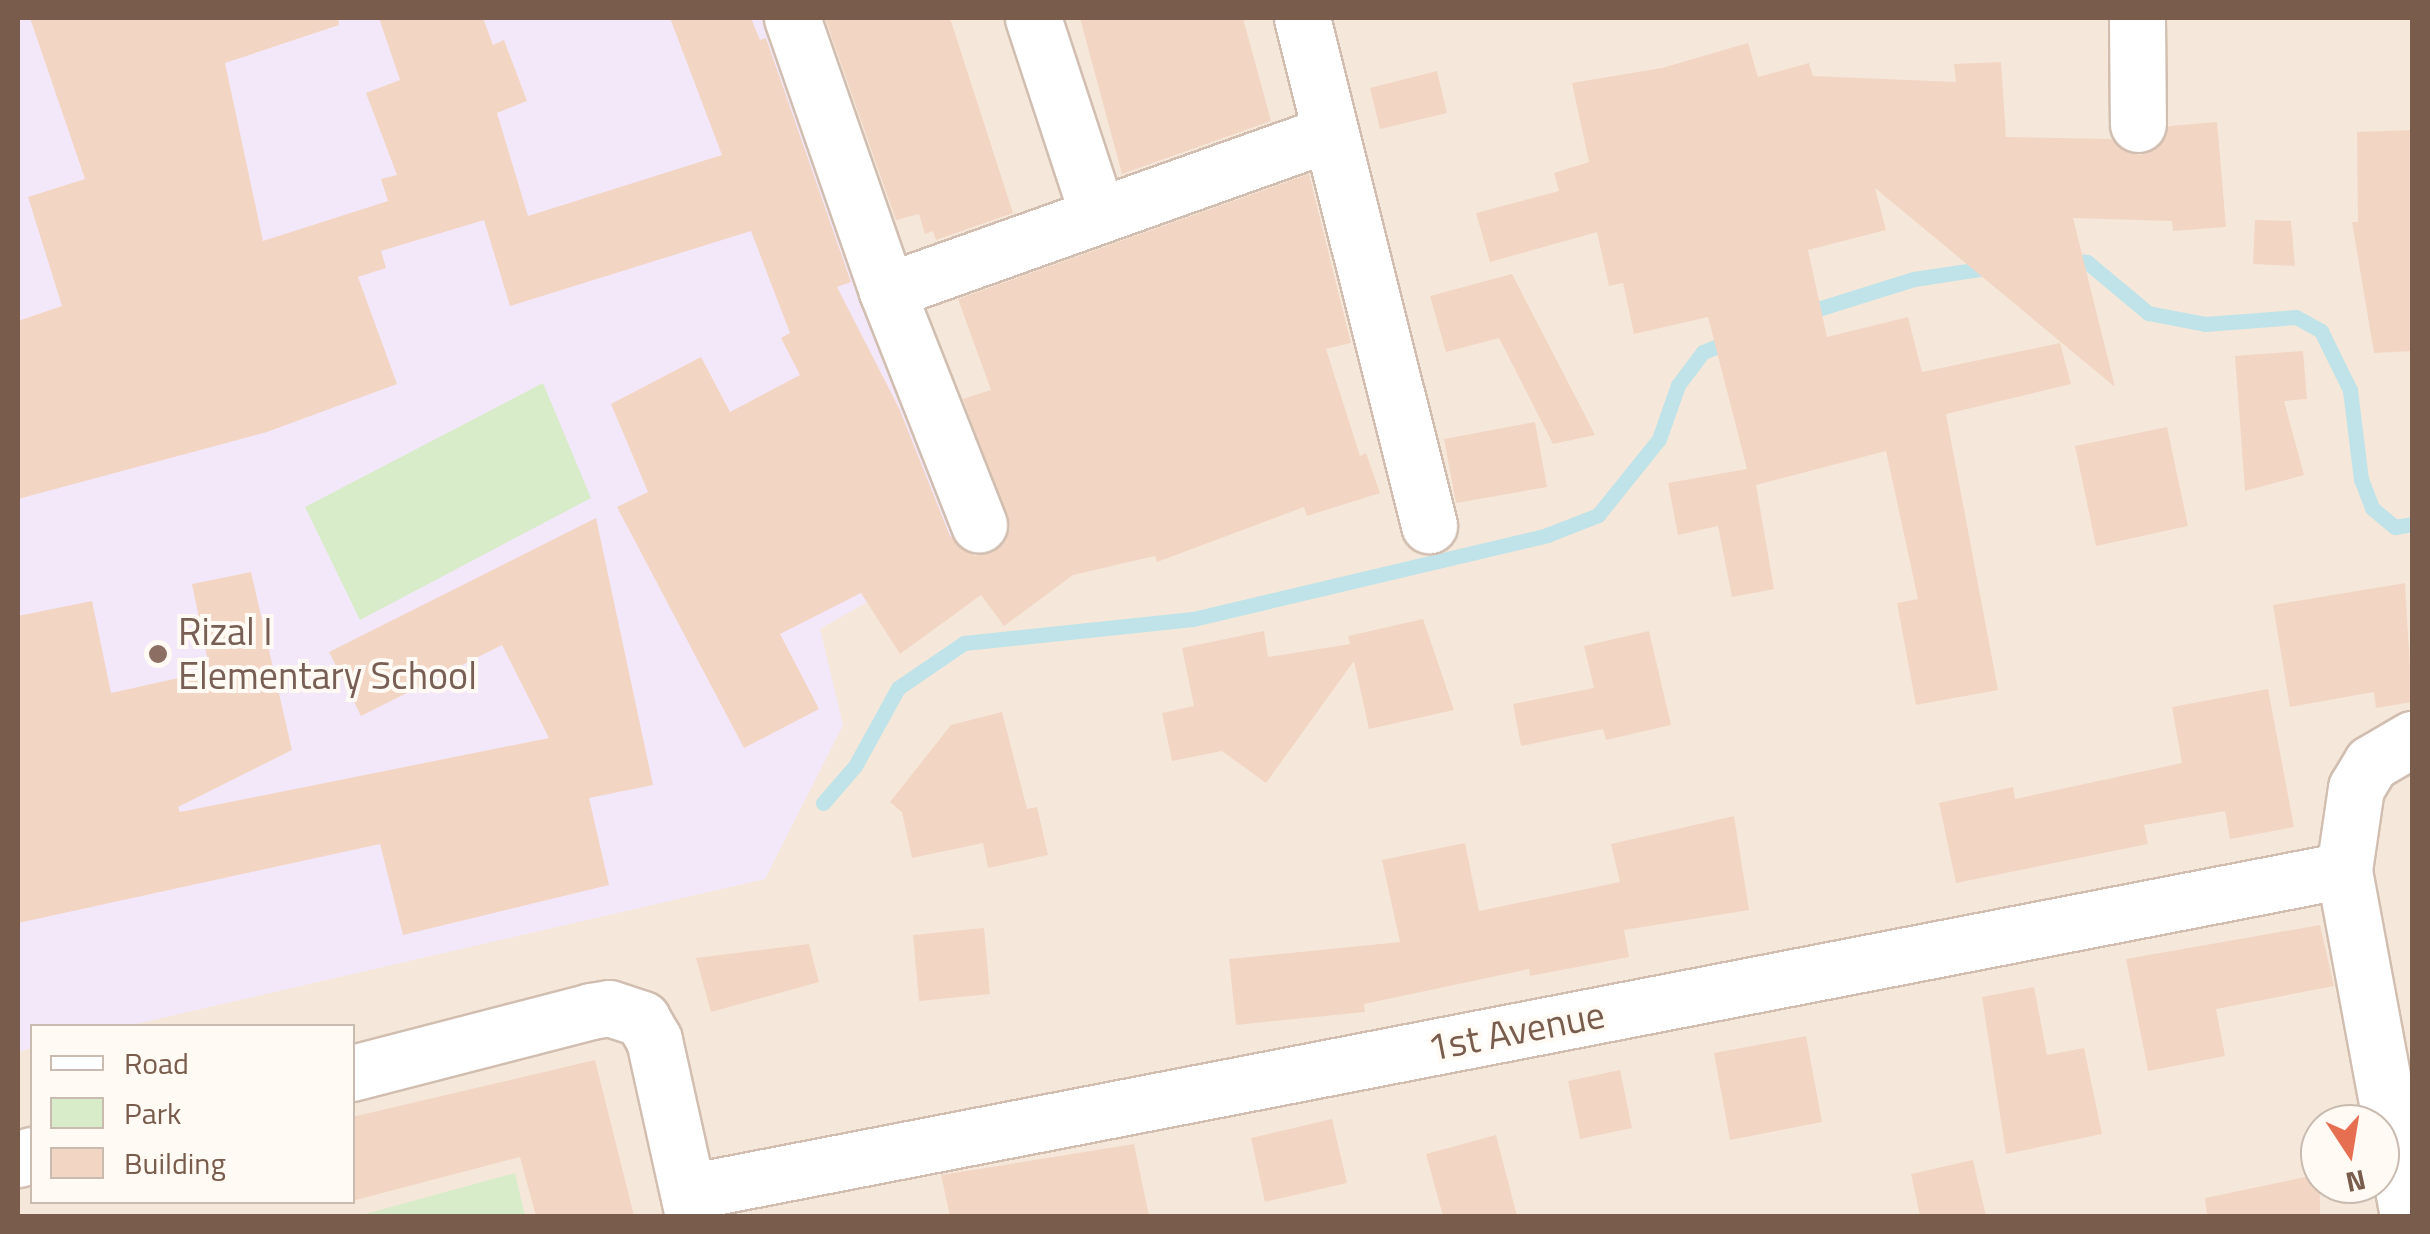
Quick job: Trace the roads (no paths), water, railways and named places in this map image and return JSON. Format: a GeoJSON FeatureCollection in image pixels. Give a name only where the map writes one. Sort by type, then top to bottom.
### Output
{"type":"FeatureCollection","features":[{"type":"Feature","properties":{"kind":"street"},"geometry":{"type":"LineString","coordinates":[[792,18],[887,291],[979,524]]}},
{"type":"Feature","properties":{"kind":"street"},"geometry":{"type":"LineString","coordinates":[[1033,18],[1098,216]]}},
{"type":"Feature","properties":{"kind":"street"},"geometry":{"type":"LineString","coordinates":[[1302,18],[1328,134],[1369,271],[1429,525]]}},
{"type":"Feature","properties":{"kind":"street"},"geometry":{"type":"LineString","coordinates":[[2137,18],[2138,124]]}},
{"type":"Feature","properties":{"kind":"street"},"geometry":{"type":"LineString","coordinates":[[887,291],[1328,134]]}},
{"type":"Feature","properties":{"kind":"street"},"geometry":{"type":"LineString","coordinates":[[2408,1216],[2344,870],[2356,788],[2372,763],[2412,739]]}},
{"type":"Feature","properties":{"kind":"street","name":"1st Avenue"},"geometry":{"type":"LineString","coordinates":[[690,1204],[2344,870]]}},
{"type":"Feature","properties":{"kind":"street"},"geometry":{"type":"LineString","coordinates":[[355,1072],[591,1011],[625,1012],[642,1019],[654,1040],[690,1204]]}},
{"type":"Feature","properties":{"kind":"waterway"},"geometry":{"type":"LineString","coordinates":[[2065,260],[2087,262],[2148,313],[2205,324],[2296,317],[2321,331],[2350,390],[2361,479],[2372,508],[2395,527],[2412,524]]}},
{"type":"Feature","properties":{"kind":"waterway"},"geometry":{"type":"LineString","coordinates":[[1802,314],[1914,279],[1992,267]]}},
{"type":"Feature","properties":{"kind":"waterway"},"geometry":{"type":"LineString","coordinates":[[823,803],[855,766],[898,688],[964,643],[1193,619],[1547,535],[1598,515],[1659,439],[1678,385],[1703,352],[1733,340]]}},
{"type":"Feature","properties":{"kind":"place","name":"Rizal I Elementary School"},"geometry":{"type":"Point","coordinates":[158,654]}}]}
